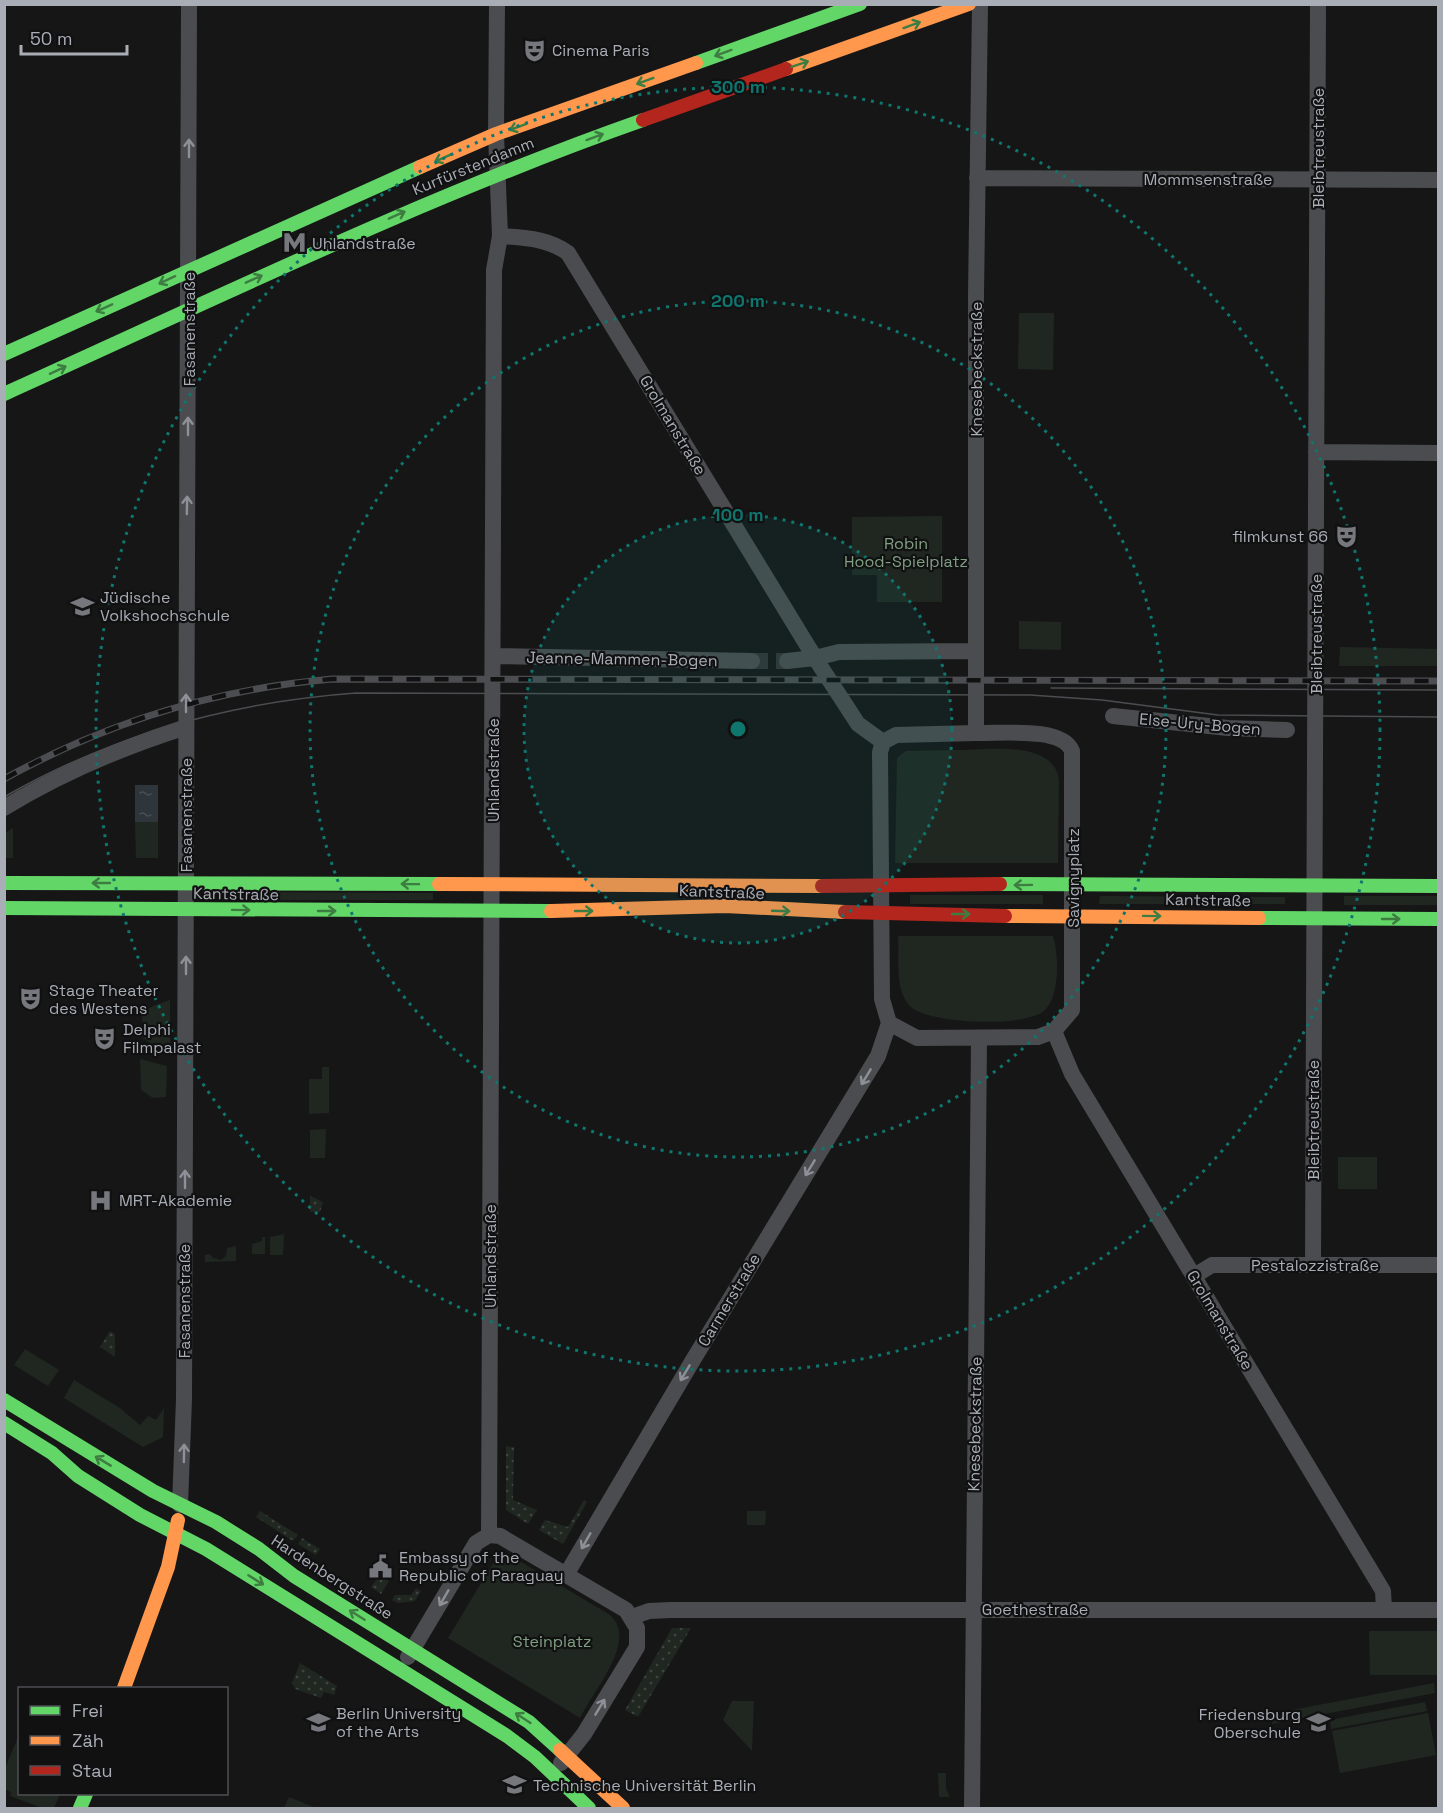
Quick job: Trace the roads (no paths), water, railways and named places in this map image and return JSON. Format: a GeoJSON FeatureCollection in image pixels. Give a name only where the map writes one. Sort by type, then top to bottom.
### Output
{"type":"FeatureCollection","features":[{"type":"Feature","properties":{"kind":"main road","name":"Kurfürstendamm"},"geometry":{"type":"LineString","coordinates":[[4,354],[189,269],[496,134],[860,4]]}},
{"type":"Feature","properties":{"kind":"main road","name":"Kurfürstendamm"},"geometry":{"type":"LineString","coordinates":[[4,394],[436,198],[500,172],[969,4]]}},
{"type":"Feature","properties":{"kind":"main road","name":"Kantstraße"},"geometry":{"type":"LineString","coordinates":[[4,883],[1438,886]]}},
{"type":"Feature","properties":{"kind":"main road","name":"Kantstraße"},"geometry":{"type":"LineString","coordinates":[[4,908],[602,911],[725,906],[881,914],[1438,919]]}},
{"type":"Feature","properties":{"kind":"main road","name":"Hardenbergstraße"},"geometry":{"type":"LineString","coordinates":[[4,1400],[153,1491],[207,1517],[259,1549],[300,1580],[529,1722],[567,1755],[622,1809]]}},
{"type":"Feature","properties":{"kind":"main road"},"geometry":{"type":"LineString","coordinates":[[4,1423],[52,1453],[87,1482],[140,1515],[206,1549],[514,1741],[552,1773],[589,1809]]}},
{"type":"Feature","properties":{"kind":"main road","name":"Fasanenstraße"},"geometry":{"type":"LineString","coordinates":[[125,1687],[168,1568],[180,1505]]}},
{"type":"Feature","properties":{"kind":"main road"},"geometry":{"type":"LineString","coordinates":[[80,1809],[86,1795]]}},
{"type":"Feature","properties":{"kind":"street","name":"Fasanenstraße"},"geometry":{"type":"LineString","coordinates":[[180,1505],[184,1399],[187,909],[189,4]]}},
{"type":"Feature","properties":{"kind":"street","name":"Uhlandstraße"},"geometry":{"type":"LineString","coordinates":[[489,1535],[494,270],[500,236],[500,172],[496,134],[497,4]]}},
{"type":"Feature","properties":{"kind":"street","name":"Knesebeckstraße"},"geometry":{"type":"LineString","coordinates":[[976,733],[976,178],[980,4]]}},
{"type":"Feature","properties":{"kind":"street","name":"Bleibtreustraße"},"geometry":{"type":"LineString","coordinates":[[1313,1264],[1318,4]]}},
{"type":"Feature","properties":{"kind":"street","name":"Mommsenstraße"},"geometry":{"type":"LineString","coordinates":[[976,178],[1438,180]]}},
{"type":"Feature","properties":{"kind":"street","name":"Grolmanstraße"},"geometry":{"type":"LineString","coordinates":[[500,236],[541,240],[556,244],[568,253],[815,658],[858,724],[883,742]]}},
{"type":"Feature","properties":{"kind":"street"},"geometry":{"type":"LineString","coordinates":[[1316,452],[1438,453]]}},
{"type":"Feature","properties":{"kind":"street"},"geometry":{"type":"LineString","coordinates":[[787,661],[815,658],[839,652],[976,651]]}},
{"type":"Feature","properties":{"kind":"street","name":"Jeanne-Mammen-Bogen"},"geometry":{"type":"LineString","coordinates":[[493,657],[752,661]]}},
{"type":"Feature","properties":{"kind":"street","name":"Else-Ury-Bogen"},"geometry":{"type":"LineString","coordinates":[[1107,715],[1228,728],[1316,731]]}},
{"type":"Feature","properties":{"kind":"street"},"geometry":{"type":"LineString","coordinates":[[4,808],[49,782],[88,764],[186,727]]}},
{"type":"Feature","properties":{"kind":"street","name":"Savignyplatz"},"geometry":{"type":"LineString","coordinates":[[883,742],[896,735],[976,733],[1050,735],[1070,745],[1073,758],[1074,885],[1072,1010],[1054,1030]]}},
{"type":"Feature","properties":{"kind":"street"},"geometry":{"type":"LineString","coordinates":[[883,742],[880,752],[880,986],[889,1023],[917,1038],[1038,1037],[1054,1030]]}},
{"type":"Feature","properties":{"kind":"street","name":"Carmerstraße"},"geometry":{"type":"LineString","coordinates":[[566,1575],[698,1351],[878,1056],[889,1023]]}},
{"type":"Feature","properties":{"kind":"street","name":"Grolmanstraße"},"geometry":{"type":"LineString","coordinates":[[1054,1030],[1072,1074],[1383,1591],[1384,1609]]}},
{"type":"Feature","properties":{"kind":"street","name":"Knesebeckstraße"},"geometry":{"type":"LineString","coordinates":[[972,1809],[979,1039]]}},
{"type":"Feature","properties":{"kind":"street","name":"Pestalozzistraße"},"geometry":{"type":"LineString","coordinates":[[1194,1276],[1212,1265],[1438,1264]]}},
{"type":"Feature","properties":{"kind":"street"},"geometry":{"type":"LineString","coordinates":[[400,1670],[476,1543],[489,1535],[500,1536],[626,1610],[637,1628],[637,1647],[584,1734],[552,1773]]}},
{"type":"Feature","properties":{"kind":"street","name":"Goethestraße"},"geometry":{"type":"LineString","coordinates":[[632,1617],[649,1611],[670,1610],[1438,1610]]}},
{"type":"Feature","properties":{"kind":"water"},"geometry":{"type":"Polygon","coordinates":[[[135,785],[158,785],[158,822],[135,822],[135,785]]]}},
{"type":"Feature","properties":{"kind":"tunnel"},"geometry":{"type":"LineString","coordinates":[[752,661],[787,661]]}},
{"type":"Feature","properties":{"kind":"tram line"},"geometry":{"type":"LineString","coordinates":[[1051,688],[1438,690]]}},
{"type":"Feature","properties":{"kind":"tram line"},"geometry":{"type":"LineString","coordinates":[[4,797],[87,756],[174,725],[264,704],[356,693],[1030,695],[1102,700],[1218,715],[1438,717]]}},
{"type":"Feature","properties":{"kind":"railway"},"geometry":{"type":"LineString","coordinates":[[4,779],[82,741],[163,711],[246,691],[332,679],[1438,681]]}},
{"type":"Feature","properties":{"kind":"place","name":"Cinema Paris"},"geometry":{"type":"Point","coordinates":[534,50]}},
{"type":"Feature","properties":{"kind":"place","name":"Uhlandstraße"},"geometry":{"type":"Point","coordinates":[294,243]}},
{"type":"Feature","properties":{"kind":"place","name":"filmkunst 66"},"geometry":{"type":"Point","coordinates":[1346,536]}},
{"type":"Feature","properties":{"kind":"place","name":"Jüdische Volkshochschule"},"geometry":{"type":"Point","coordinates":[82,606]}},
{"type":"Feature","properties":{"kind":"place","name":"Stage Theater des Westens"},"geometry":{"type":"Point","coordinates":[31,999]}},
{"type":"Feature","properties":{"kind":"place","name":"Delphi Filmpalast"},"geometry":{"type":"Point","coordinates":[105,1038]}},
{"type":"Feature","properties":{"kind":"place","name":"MRT-Akademie"},"geometry":{"type":"Point","coordinates":[101,1200]}},
{"type":"Feature","properties":{"kind":"place","name":"Embassy of the Republic of Paraguay"},"geometry":{"type":"Point","coordinates":[381,1566]}},
{"type":"Feature","properties":{"kind":"place","name":"Berlin University of the Arts"},"geometry":{"type":"Point","coordinates":[318,1722]}},
{"type":"Feature","properties":{"kind":"place","name":"Friedensburg Oberschule"},"geometry":{"type":"Point","coordinates":[1319,1723]}},
{"type":"Feature","properties":{"kind":"place","name":"Technische Universität Berlin"},"geometry":{"type":"Point","coordinates":[515,1785]}},
{"type":"Feature","properties":{"kind":"park label","name":"Robin Hood-Spielplatz"},"geometry":{"type":"Point","coordinates":[906,552]}},
{"type":"Feature","properties":{"kind":"park label","name":"Steinplatz"},"geometry":{"type":"Point","coordinates":[552,1641]}}]}
